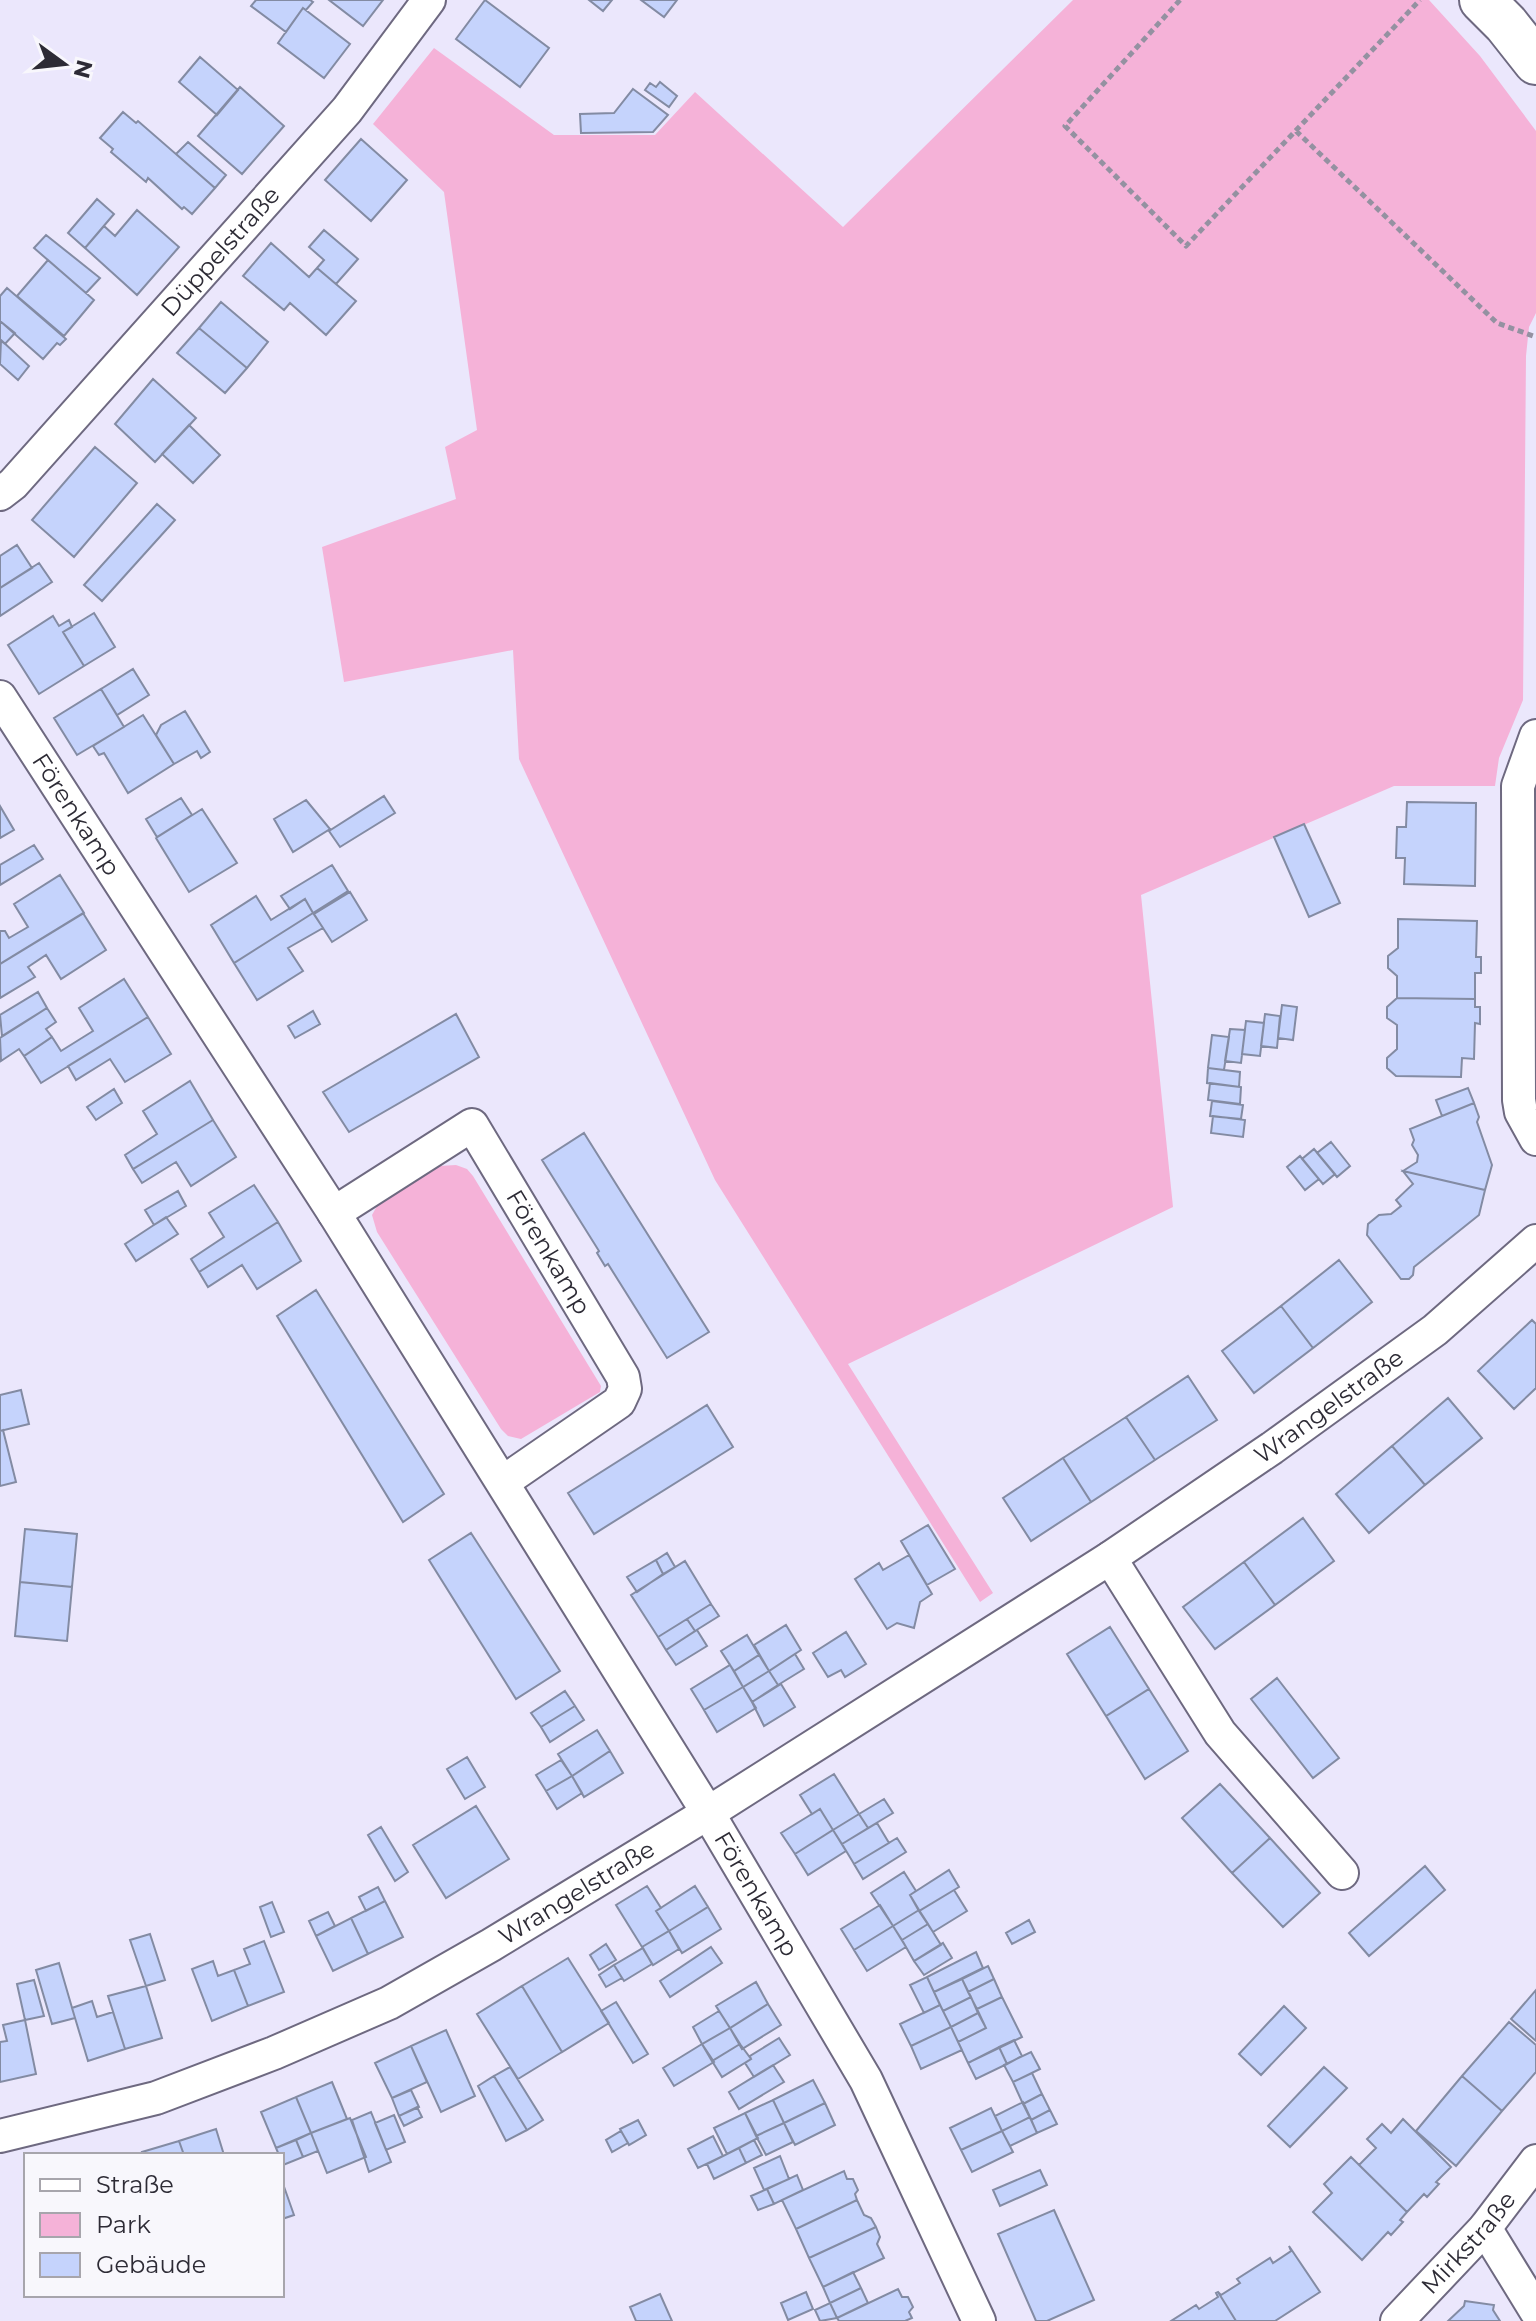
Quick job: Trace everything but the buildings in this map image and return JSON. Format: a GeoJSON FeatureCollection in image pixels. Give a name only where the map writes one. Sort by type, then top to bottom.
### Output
{"type":"FeatureCollection","features":[{"type":"Feature","properties":{"kind":"main road"},"geometry":{"type":"LineString","coordinates":[[1482,0],[1536,62]]}},
{"type":"Feature","properties":{"kind":"street","name":"Düppelstraße"},"geometry":{"type":"LineString","coordinates":[[0,494],[13,484],[347,110],[429,0]]}},
{"type":"Feature","properties":{"kind":"street","name":"Förenkamp"},"geometry":{"type":"LineString","coordinates":[[0,697],[334,1213],[708,1813],[866,2080],[979,2321]]}},
{"type":"Feature","properties":{"kind":"street"},"geometry":{"type":"LineString","coordinates":[[1536,736],[1518,786],[1517,913],[1519,1100],[1521,1112],[1536,1139]]}},
{"type":"Feature","properties":{"kind":"street","name":"Förenkamp"},"geometry":{"type":"LineString","coordinates":[[334,1213],[472,1125],[623,1377],[625,1389],[619,1402],[503,1482]]}},
{"type":"Feature","properties":{"kind":"street","name":"Wrangelstraße"},"geometry":{"type":"LineString","coordinates":[[0,2136],[156,2098],[274,2053],[389,2003],[491,1945],[708,1813],[1110,1558],[1272,1448],[1435,1330],[1536,1241]]}},
{"type":"Feature","properties":{"kind":"street"},"geometry":{"type":"LineString","coordinates":[[1110,1558],[1220,1733],[1342,1873]]}},
{"type":"Feature","properties":{"kind":"street","name":"Mirkstraße"},"geometry":{"type":"LineString","coordinates":[[1397,2321],[1485,2228],[1536,2161]]}},
{"type":"Feature","properties":{"kind":"street"},"geometry":{"type":"LineString","coordinates":[[1485,2228],[1536,2311]]}},
{"type":"Feature","properties":{"kind":"path"},"geometry":{"type":"LineString","coordinates":[[1180,0],[1065,126],[1186,246],[1420,0]]}},
{"type":"Feature","properties":{"kind":"path"},"geometry":{"type":"LineString","coordinates":[[1296,131],[1497,323],[1536,337]]}},
{"type":"Feature","properties":{"kind":"green space"},"geometry":{"type":"Polygon","coordinates":[[[1073,0],[1429,0],[1480,56],[1536,131],[1536,313],[1529,327],[1526,356],[1523,700],[1499,758],[1495,786],[1394,786],[1141,895],[1173,1207],[848,1364],[993,1593],[980,1602],[715,1180],[519,759],[513,650],[344,682],[322,547],[456,499],[445,447],[477,430],[444,192],[373,124],[434,48],[554,135],[655,135],[695,92],[843,227],[1073,0]]]}},
{"type":"Feature","properties":{"kind":"green space"},"geometry":{"type":"Polygon","coordinates":[[[456,1165],[467,1169],[473,1176],[601,1386],[600,1392],[521,1439],[508,1436],[501,1429],[377,1232],[372,1215],[377,1206],[439,1166],[456,1165]]]}}]}
